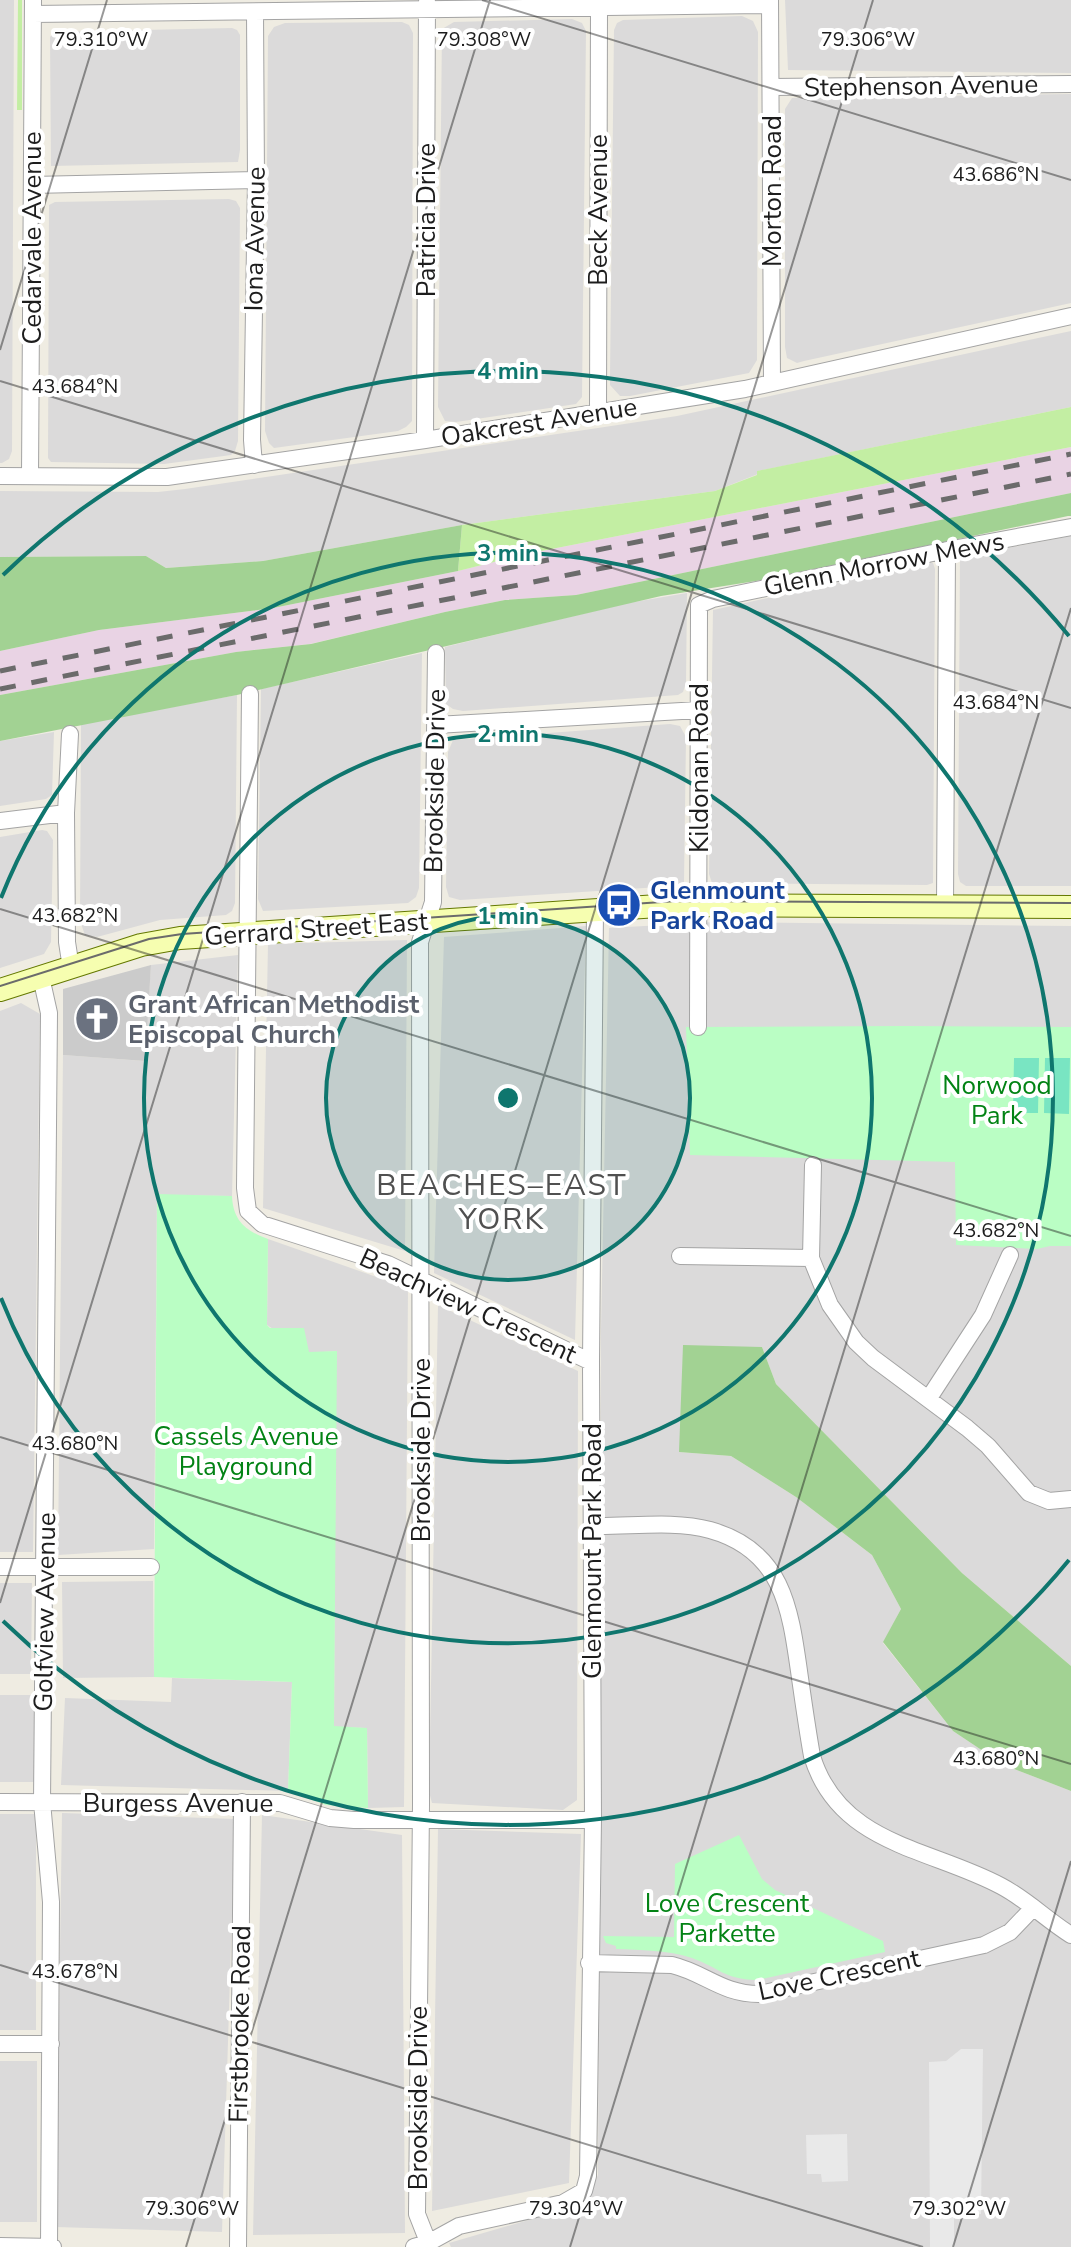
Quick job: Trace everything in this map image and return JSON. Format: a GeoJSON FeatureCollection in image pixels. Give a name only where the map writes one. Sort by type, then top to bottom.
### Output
{"type":"FeatureCollection","features":[{"type":"Feature","properties":{"kind":"main road","name":"Gerrard Street East"},"geometry":{"type":"LineString","coordinates":[[0,990],[162,940],[248,933],[698,904],[1071,907]]}},
{"type":"Feature","properties":{"kind":"street"},"geometry":{"type":"LineString","coordinates":[[33,7],[255,12],[427,5],[599,7],[770,2]]}},
{"type":"Feature","properties":{"kind":"street","name":"Morton Road"},"geometry":{"type":"LineString","coordinates":[[770,2],[772,383]]}},
{"type":"Feature","properties":{"kind":"street","name":"Patricia Drive"},"geometry":{"type":"LineString","coordinates":[[425,440],[427,5]]}},
{"type":"Feature","properties":{"kind":"street","name":"Cedarvale Avenue"},"geometry":{"type":"LineString","coordinates":[[30,476],[33,7]]}},
{"type":"Feature","properties":{"kind":"street","name":"Beck Avenue"},"geometry":{"type":"LineString","coordinates":[[598,413],[599,7]]}},
{"type":"Feature","properties":{"kind":"street","name":"Iona Avenue"},"geometry":{"type":"LineString","coordinates":[[254,465],[255,12]]}},
{"type":"Feature","properties":{"kind":"street","name":"Stephenson Avenue"},"geometry":{"type":"LineString","coordinates":[[772,87],[1071,84]]}},
{"type":"Feature","properties":{"kind":"street"},"geometry":{"type":"LineString","coordinates":[[32,185],[256,180]]}},
{"type":"Feature","properties":{"kind":"street","name":"Oakcrest Avenue"},"geometry":{"type":"LineString","coordinates":[[0,476],[167,477],[425,440],[772,383],[1071,316]]}},
{"type":"Feature","properties":{"kind":"street","name":"Glenn Morrow Mews"},"geometry":{"type":"LineString","coordinates":[[699,605],[713,599],[1071,527]]}},
{"type":"Feature","properties":{"kind":"street"},"geometry":{"type":"LineString","coordinates":[[945,906],[947,550]]}},
{"type":"Feature","properties":{"kind":"street","name":"Kildonan Road"},"geometry":{"type":"LineString","coordinates":[[698,1027],[699,605]]}},
{"type":"Feature","properties":{"kind":"street","name":"Brookside Drive"},"geometry":{"type":"LineString","coordinates":[[424,2246],[417,2214],[420,942],[433,902],[436,653]]}},
{"type":"Feature","properties":{"kind":"street","name":"Beachview Crescent"},"geometry":{"type":"LineString","coordinates":[[250,694],[245,1188],[248,1211],[262,1224],[388,1264],[591,1362]]}},
{"type":"Feature","properties":{"kind":"street"},"geometry":{"type":"LineString","coordinates":[[436,725],[699,710]]}},
{"type":"Feature","properties":{"kind":"street"},"geometry":{"type":"LineString","coordinates":[[70,734],[66,813],[67,947],[71,968]]}},
{"type":"Feature","properties":{"kind":"street"},"geometry":{"type":"LineString","coordinates":[[0,821],[66,813]]}},
{"type":"Feature","properties":{"kind":"street","name":"Glenmount Park Road"},"geometry":{"type":"LineString","coordinates":[[424,2246],[459,2226],[563,2203],[584,2191],[588,2176],[593,1820],[591,1362],[595,910]]}},
{"type":"Feature","properties":{"kind":"street","name":"Golfview Avenue"},"geometry":{"type":"LineString","coordinates":[[41,977],[49,1013],[42,1802],[51,1902],[51,2247]]}},
{"type":"Feature","properties":{"kind":"street"},"geometry":{"type":"LineString","coordinates":[[813,1165],[811,1258],[830,1305],[856,1342],[988,1446],[1029,1493],[1049,1501],[1071,1499]]}},
{"type":"Feature","properties":{"kind":"street"},"geometry":{"type":"LineString","coordinates":[[929,1398],[983,1315],[1010,1255]]}},
{"type":"Feature","properties":{"kind":"street"},"geometry":{"type":"LineString","coordinates":[[680,1256],[811,1258]]}},
{"type":"Feature","properties":{"kind":"street"},"geometry":{"type":"LineString","coordinates":[[592,1526],[700,1528],[739,1542],[762,1560],[777,1580],[788,1603],[816,1769],[841,1808],[859,1824],[884,1838],[1004,1888],[1071,1935]]}},
{"type":"Feature","properties":{"kind":"street"},"geometry":{"type":"LineString","coordinates":[[0,1567],[151,1567]]}},
{"type":"Feature","properties":{"kind":"street","name":"Burgess Avenue"},"geometry":{"type":"LineString","coordinates":[[0,1802],[242,1802],[288,1804],[330,1818],[593,1820]]}},
{"type":"Feature","properties":{"kind":"street","name":"Firstbrooke Road"},"geometry":{"type":"LineString","coordinates":[[238,2247],[242,1802]]}},
{"type":"Feature","properties":{"kind":"street","name":"Love Crescent"},"geometry":{"type":"LineString","coordinates":[[589,1963],[672,1965],[685,1968],[732,1992],[759,1994],[984,1945],[1010,1932],[1033,1908]]}},
{"type":"Feature","properties":{"kind":"street"},"geometry":{"type":"LineString","coordinates":[[0,2044],[51,2044]]}},
{"type":"Feature","properties":{"kind":"street"},"geometry":{"type":"LineString","coordinates":[[0,2246],[51,2247]]}},
{"type":"Feature","properties":{"kind":"shaded area"},"geometry":{"type":"Polygon","coordinates":[[[0,0],[14,0],[12,451],[9,459],[2,463],[0,463],[0,0]]]}},
{"type":"Feature","properties":{"kind":"shaded area"},"geometry":{"type":"Polygon","coordinates":[[[785,0],[1071,0],[1071,73],[788,70],[785,0]]]}},
{"type":"Feature","properties":{"kind":"shaded area"},"geometry":{"type":"Polygon","coordinates":[[[742,16],[753,21],[758,32],[757,360],[749,373],[620,396],[610,385],[614,30],[617,23],[623,20],[742,16]]]}},
{"type":"Feature","properties":{"kind":"shaded area"},"geometry":{"type":"Polygon","coordinates":[[[572,19],[582,23],[586,31],[582,397],[576,404],[456,422],[445,421],[438,407],[442,29],[454,22],[572,19]]]}},
{"type":"Feature","properties":{"kind":"shaded area"},"geometry":{"type":"Polygon","coordinates":[[[402,22],[409,25],[413,33],[412,421],[398,431],[274,448],[265,431],[268,36],[274,27],[285,23],[402,22]]]}},
{"type":"Feature","properties":{"kind":"shaded area"},"geometry":{"type":"Polygon","coordinates":[[[232,28],[240,35],[238,162],[51,166],[50,37],[54,32],[232,28]]]}},
{"type":"Feature","properties":{"kind":"shaded area"},"geometry":{"type":"Polygon","coordinates":[[[1071,94],[1071,303],[797,363],[787,358],[785,109],[792,98],[1071,94]]]}},
{"type":"Feature","properties":{"kind":"shaded area"},"geometry":{"type":"Polygon","coordinates":[[[236,201],[240,208],[238,441],[235,451],[231,455],[164,464],[51,462],[48,458],[49,205],[55,202],[236,201]]]}},
{"type":"Feature","properties":{"kind":"shaded area"},"geometry":{"type":"Polygon","coordinates":[[[1071,331],[1071,407],[758,471],[758,474],[715,491],[462,525],[263,561],[166,568],[146,556],[0,557],[0,491],[158,492],[598,428],[677,416],[1071,331]]]}},
{"type":"Feature","properties":{"kind":"shaded area"},"geometry":{"type":"Polygon","coordinates":[[[1071,447],[1071,493],[576,595],[505,600],[310,644],[236,652],[0,695],[0,651],[99,630],[273,608],[458,571],[526,554],[1071,447]]]}},
{"type":"Feature","properties":{"kind":"shaded area"},"geometry":{"type":"Polygon","coordinates":[[[1071,536],[1071,886],[966,886],[960,882],[958,874],[960,557],[1071,536]]]}},
{"type":"Feature","properties":{"kind":"shaded area"},"geometry":{"type":"Polygon","coordinates":[[[930,562],[935,569],[933,883],[712,883],[709,874],[713,610],[930,562]]]}},
{"type":"Feature","properties":{"kind":"shaded area"},"geometry":{"type":"Polygon","coordinates":[[[687,593],[686,683],[683,692],[678,695],[463,711],[446,704],[445,647],[628,603],[687,593]]]}},
{"type":"Feature","properties":{"kind":"shaded area"},"geometry":{"type":"Polygon","coordinates":[[[422,653],[419,888],[416,897],[408,903],[263,911],[258,899],[261,689],[422,653]]]}},
{"type":"Feature","properties":{"kind":"shaded area"},"geometry":{"type":"Polygon","coordinates":[[[237,695],[235,903],[232,911],[226,915],[160,920],[97,937],[85,935],[80,921],[81,724],[237,695]]]}},
{"type":"Feature","properties":{"kind":"shaded area"},"geometry":{"type":"Polygon","coordinates":[[[670,724],[680,726],[686,737],[684,882],[675,886],[460,900],[449,897],[446,887],[448,752],[453,740],[670,724]]]}},
{"type":"Feature","properties":{"kind":"shaded area"},"geometry":{"type":"Polygon","coordinates":[[[54,732],[52,795],[46,799],[0,806],[0,741],[54,732]]]}},
{"type":"Feature","properties":{"kind":"shaded area"},"geometry":{"type":"Polygon","coordinates":[[[47,831],[53,840],[51,942],[44,954],[0,968],[0,837],[47,831]]]}},
{"type":"Feature","properties":{"kind":"shaded area"},"geometry":{"type":"Polygon","coordinates":[[[715,922],[1071,926],[1071,1666],[962,1573],[776,1384],[762,1347],[679,1452],[731,1456],[796,1497],[872,1555],[901,1609],[883,1643],[953,1731],[1004,1765],[1071,1791],[1071,2247],[451,2247],[449,2243],[587,2203],[598,2175],[601,1330],[609,928],[715,922]]]}},
{"type":"Feature","properties":{"kind":"shaded area"},"geometry":{"type":"Polygon","coordinates":[[[586,926],[575,1340],[434,1273],[444,937],[586,926]]]}},
{"type":"Feature","properties":{"kind":"shaded area"},"geometry":{"type":"Polygon","coordinates":[[[407,940],[405,1251],[263,1208],[268,944],[407,940]]]}},
{"type":"Feature","properties":{"kind":"shaded area"},"geometry":{"type":"Polygon","coordinates":[[[238,955],[232,1196],[157,1195],[154,1549],[58,1555],[63,1055],[144,1061],[151,965],[238,955]]]}},
{"type":"Feature","properties":{"kind":"shaded area"},"geometry":{"type":"Polygon","coordinates":[[[151,965],[145,1061],[63,1055],[63,989],[151,965]]]}},
{"type":"Feature","properties":{"kind":"shaded area"},"geometry":{"type":"Polygon","coordinates":[[[21,1003],[40,1014],[33,1552],[0,1552],[0,1011],[21,1003]]]}},
{"type":"Feature","properties":{"kind":"shaded area"},"geometry":{"type":"Polygon","coordinates":[[[268,1239],[408,1288],[404,1807],[368,1808],[367,1728],[334,1727],[336,1351],[309,1353],[267,1325],[268,1239]]]}},
{"type":"Feature","properties":{"kind":"shaded area"},"geometry":{"type":"Polygon","coordinates":[[[438,1305],[578,1371],[577,1800],[563,1810],[432,1803],[429,1792],[438,1305]]]}},
{"type":"Feature","properties":{"kind":"shaded area"},"geometry":{"type":"Polygon","coordinates":[[[153,1581],[154,1677],[63,1678],[62,1582],[153,1581]]]}},
{"type":"Feature","properties":{"kind":"shaded area"},"geometry":{"type":"Polygon","coordinates":[[[0,1583],[32,1583],[31,1674],[0,1674],[0,1583]]]}},
{"type":"Feature","properties":{"kind":"shaded area"},"geometry":{"type":"Polygon","coordinates":[[[172,1678],[292,1682],[288,1791],[61,1785],[65,1698],[171,1702],[172,1678]]]}},
{"type":"Feature","properties":{"kind":"shaded area"},"geometry":{"type":"Polygon","coordinates":[[[0,1695],[36,1695],[36,1782],[0,1782],[0,1695]]]}},
{"type":"Feature","properties":{"kind":"shaded area"},"geometry":{"type":"Polygon","coordinates":[[[62,1813],[235,1819],[222,2232],[56,2227],[62,1813]]]}},
{"type":"Feature","properties":{"kind":"shaded area"},"geometry":{"type":"Polygon","coordinates":[[[0,1814],[36,1814],[36,2030],[0,2030],[0,1814]]]}},
{"type":"Feature","properties":{"kind":"shaded area"},"geometry":{"type":"Polygon","coordinates":[[[262,1815],[402,1835],[405,2233],[253,2235],[262,1815]]]}},
{"type":"Feature","properties":{"kind":"shaded area"},"geometry":{"type":"Polygon","coordinates":[[[438,1829],[581,1834],[569,2183],[432,2211],[438,1829]]]}},
{"type":"Feature","properties":{"kind":"shaded area"},"geometry":{"type":"Polygon","coordinates":[[[961,2049],[983,2049],[981,2214],[954,2214],[954,2247],[930,2247],[929,2062],[946,2061],[961,2049]]]}},
{"type":"Feature","properties":{"kind":"shaded area"},"geometry":{"type":"Polygon","coordinates":[[[0,2061],[37,2061],[37,2222],[0,2222],[0,2061]]]}},
{"type":"Feature","properties":{"kind":"shaded area"},"geometry":{"type":"Polygon","coordinates":[[[847,2134],[848,2181],[822,2182],[821,2174],[807,2174],[806,2135],[847,2134]]]}},
{"type":"Feature","properties":{"kind":"green space"},"geometry":{"type":"Polygon","coordinates":[[[18,0],[22,0],[22,110],[17,110],[18,0]]]}},
{"type":"Feature","properties":{"kind":"green space"},"geometry":{"type":"Polygon","coordinates":[[[1071,407],[1071,447],[526,554],[458,571],[462,525],[715,491],[757,475],[757,471],[1071,407]]]}},
{"type":"Feature","properties":{"kind":"green space"},"geometry":{"type":"Polygon","coordinates":[[[1071,493],[1071,516],[762,580],[661,596],[237,695],[0,741],[0,695],[236,652],[311,644],[505,600],[576,595],[1071,493]]]}},
{"type":"Feature","properties":{"kind":"green space"},"geometry":{"type":"Polygon","coordinates":[[[462,525],[458,571],[273,608],[99,630],[0,651],[0,557],[146,556],[166,568],[263,561],[462,525]]]}},
{"type":"Feature","properties":{"kind":"green space","name":"Norwood Park"},"geometry":{"type":"Polygon","coordinates":[[[686,1027],[1071,1027],[1071,1246],[1037,1249],[956,1245],[955,1162],[690,1155],[686,1027]]]}},
{"type":"Feature","properties":{"kind":"green space"},"geometry":{"type":"Polygon","coordinates":[[[1014,1058],[1039,1058],[1038,1113],[1013,1113],[1014,1058]]]}},
{"type":"Feature","properties":{"kind":"green space"},"geometry":{"type":"Polygon","coordinates":[[[1045,1058],[1070,1058],[1069,1114],[1044,1113],[1045,1058]]]}},
{"type":"Feature","properties":{"kind":"green space","name":"Cassels Avenue Playground"},"geometry":{"type":"Polygon","coordinates":[[[157,1194],[232,1196],[235,1212],[242,1224],[268,1239],[267,1325],[270,1328],[304,1328],[309,1352],[337,1351],[334,1726],[367,1728],[368,1808],[326,1805],[288,1791],[292,1682],[154,1677],[157,1194]]]}},
{"type":"Feature","properties":{"kind":"green space"},"geometry":{"type":"Polygon","coordinates":[[[683,1345],[762,1347],[776,1384],[962,1573],[1071,1666],[1071,1791],[1004,1765],[953,1731],[883,1642],[901,1609],[872,1555],[796,1497],[731,1456],[679,1452],[683,1345]]]}},
{"type":"Feature","properties":{"kind":"green space","name":"Love Crescent Parkette"},"geometry":{"type":"Polygon","coordinates":[[[739,1835],[762,1879],[775,1890],[883,1941],[885,1952],[757,1980],[729,1975],[683,1955],[616,1949],[616,1946],[606,1943],[603,1936],[674,1937],[675,1864],[739,1835]]]}},
{"type":"Feature","properties":{"kind":"tram line"},"geometry":{"type":"LineString","coordinates":[[0,986],[149,939],[182,934],[677,901],[1071,903]]}},
{"type":"Feature","properties":{"kind":"railway"},"geometry":{"type":"LineString","coordinates":[[0,671],[1071,454]]}},
{"type":"Feature","properties":{"kind":"railway"},"geometry":{"type":"LineString","coordinates":[[0,689],[1071,474]]}},
{"type":"Feature","properties":{"kind":"place","name":"Glenmount Park Road"},"geometry":{"type":"Point","coordinates":[619,905]}},
{"type":"Feature","properties":{"kind":"place","name":"Grant African Methodist Episcopal Church"},"geometry":{"type":"Point","coordinates":[97,1019]}},
{"type":"Feature","properties":{"kind":"district","name":"BEACHES–EAST YORK"},"geometry":{"type":"Point","coordinates":[502,1202]}}]}
